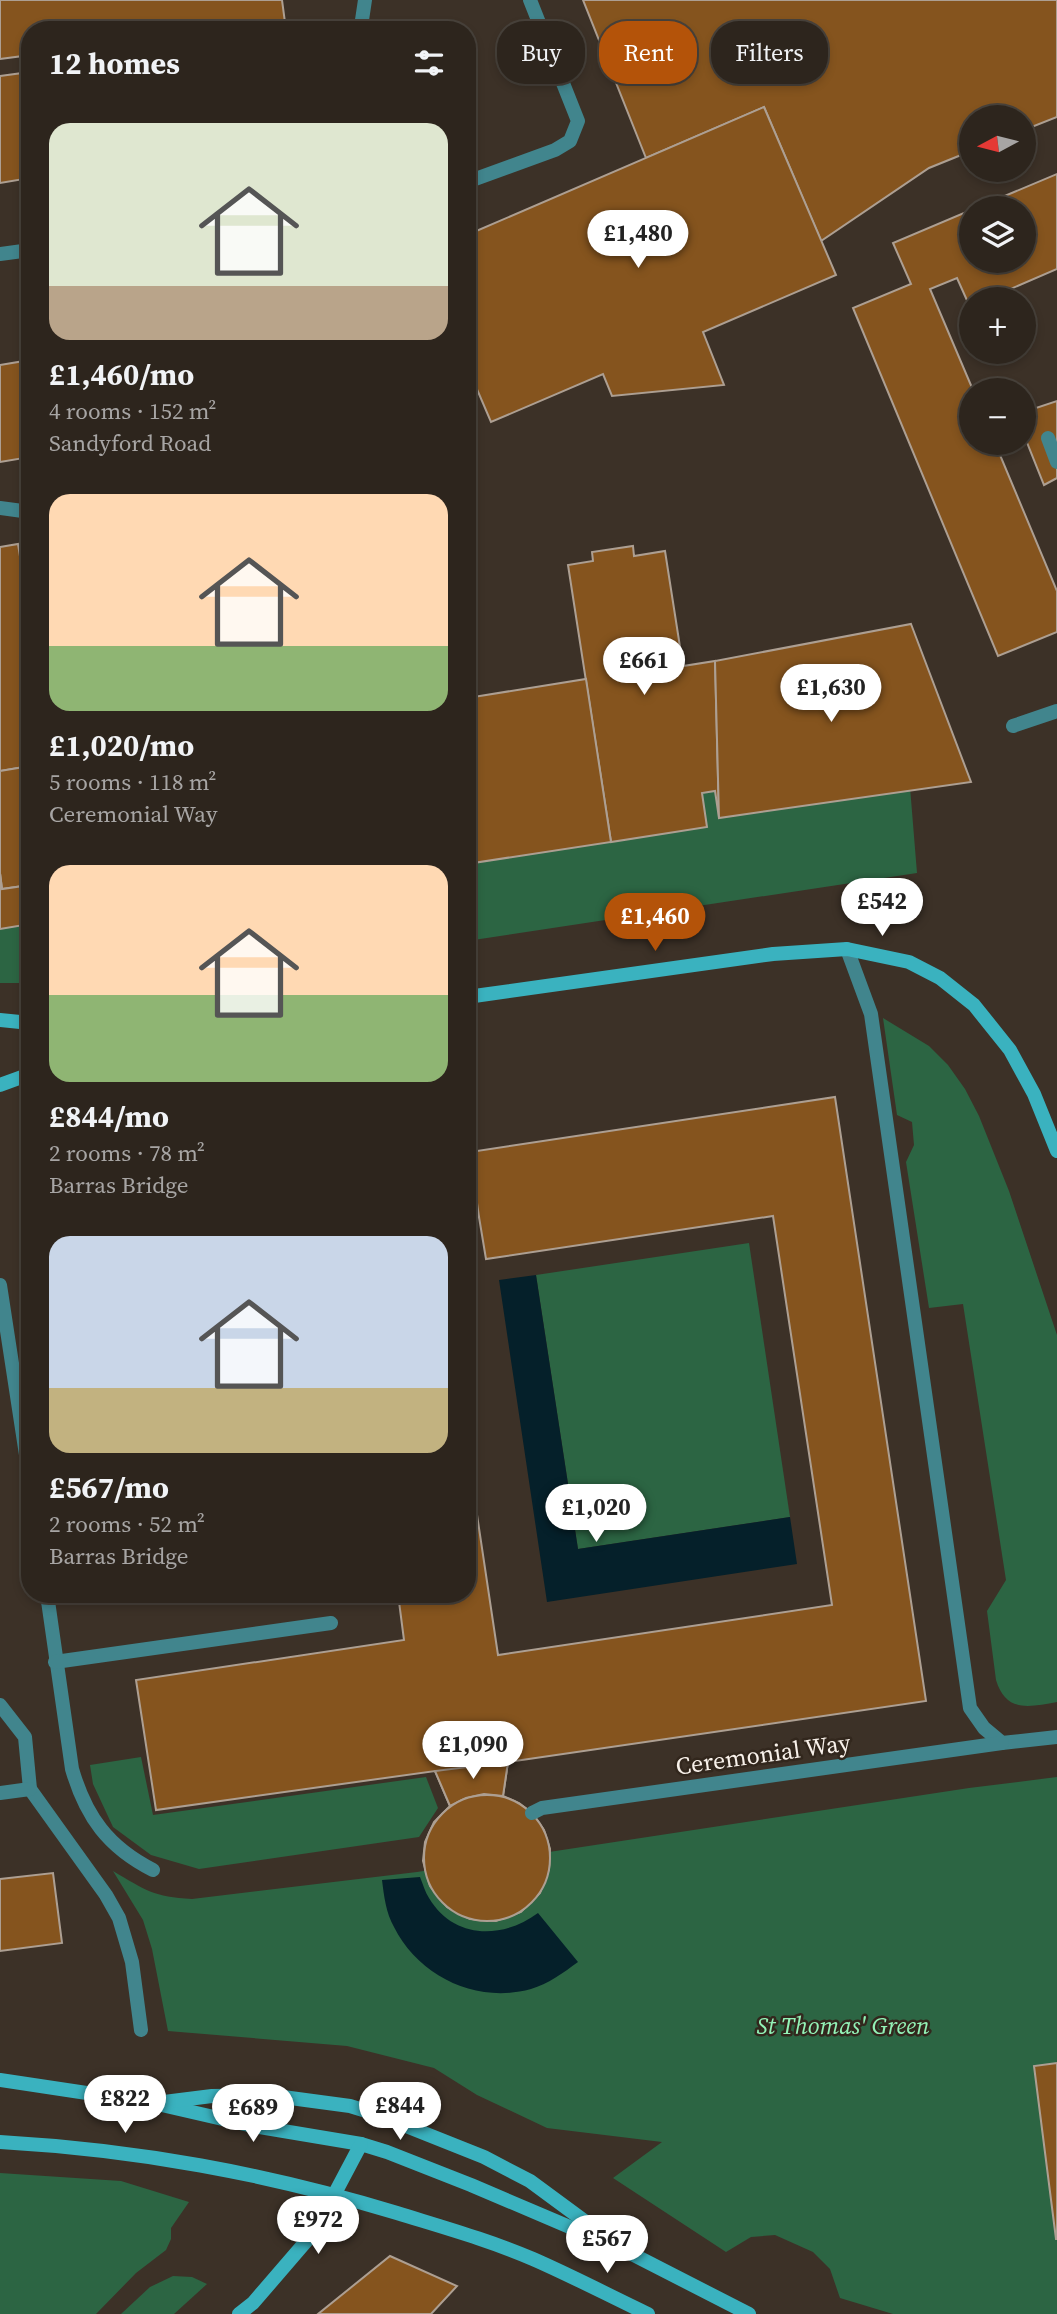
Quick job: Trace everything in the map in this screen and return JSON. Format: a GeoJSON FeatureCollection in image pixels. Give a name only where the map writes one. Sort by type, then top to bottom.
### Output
{"type":"FeatureCollection","features":[{"type":"Feature","properties":{"kind":"main road"},"geometry":{"type":"LineString","coordinates":[[476,996],[773,954],[847,949],[909,962],[940,978],[974,1005],[1010,1050],[1034,1094],[1057,1151]]}},
{"type":"Feature","properties":{"kind":"main road"},"geometry":{"type":"LineString","coordinates":[[0,1020],[21,1022]]}},
{"type":"Feature","properties":{"kind":"main road"},"geometry":{"type":"LineString","coordinates":[[0,1085],[21,1077]]}},
{"type":"Feature","properties":{"kind":"main road"},"geometry":{"type":"LineString","coordinates":[[0,2080],[153,2103],[253,2126],[361,2144],[387,2152],[626,2251],[749,2314]]}},
{"type":"Feature","properties":{"kind":"main road"},"geometry":{"type":"LineString","coordinates":[[153,2103],[212,2096],[268,2095],[350,2106],[376,2114],[484,2157],[530,2181],[626,2251]]}},
{"type":"Feature","properties":{"kind":"main road"},"geometry":{"type":"LineString","coordinates":[[0,2142],[49,2144],[143,2155],[246,2173],[336,2195],[454,2230],[531,2258],[648,2314]]}},
{"type":"Feature","properties":{"kind":"main road"},"geometry":{"type":"LineString","coordinates":[[239,2314],[253,2304],[315,2231],[361,2144]]}},
{"type":"Feature","properties":{"kind":"street"},"geometry":{"type":"LineString","coordinates":[[476,179],[555,150],[570,141],[578,121],[530,0]]}},
{"type":"Feature","properties":{"kind":"street"},"geometry":{"type":"LineString","coordinates":[[362,21],[363,1]]}},
{"type":"Feature","properties":{"kind":"street"},"geometry":{"type":"LineString","coordinates":[[0,254],[21,251]]}},
{"type":"Feature","properties":{"kind":"street"},"geometry":{"type":"LineString","coordinates":[[1048,438],[1057,461]]}},
{"type":"Feature","properties":{"kind":"street"},"geometry":{"type":"LineString","coordinates":[[0,508],[21,511]]}},
{"type":"Feature","properties":{"kind":"street"},"geometry":{"type":"LineString","coordinates":[[1013,726],[1057,711]]}},
{"type":"Feature","properties":{"kind":"street"},"geometry":{"type":"LineString","coordinates":[[847,949],[871,1014],[971,1709],[984,1728],[1002,1743]]}},
{"type":"Feature","properties":{"kind":"street"},"geometry":{"type":"LineString","coordinates":[[0,1285],[21,1380]]}},
{"type":"Feature","properties":{"kind":"street"},"geometry":{"type":"LineString","coordinates":[[48,1603],[72,1769],[79,1792],[90,1814],[115,1846],[133,1860],[153,1870]]}},
{"type":"Feature","properties":{"kind":"street"},"geometry":{"type":"LineString","coordinates":[[55,1662],[331,1623]]}},
{"type":"Feature","properties":{"kind":"street"},"geometry":{"type":"LineString","coordinates":[[0,1705],[25,1737],[30,1789],[106,1895],[119,1918],[132,1962],[141,2030]]}},
{"type":"Feature","properties":{"kind":"street","name":"Ceremonial Way"},"geometry":{"type":"LineString","coordinates":[[532,1814],[542,1808],[1057,1737]]}},
{"type":"Feature","properties":{"kind":"street"},"geometry":{"type":"LineString","coordinates":[[0,1793],[30,1789]]}},
{"type":"Feature","properties":{"kind":"green space"},"geometry":{"type":"Polygon","coordinates":[[[910,787],[917,873],[476,940],[476,863],[707,827],[702,793],[715,791],[719,818],[910,787]]]}},
{"type":"Feature","properties":{"kind":"green space"},"geometry":{"type":"Polygon","coordinates":[[[21,926],[21,983],[0,983],[0,929],[21,926]]]}},
{"type":"Feature","properties":{"kind":"green space"},"geometry":{"type":"Polygon","coordinates":[[[883,1018],[929,1046],[948,1065],[965,1089],[979,1116],[1009,1191],[1057,1335],[1057,1702],[1028,1706],[1012,1703],[1000,1691],[996,1680],[987,1611],[1006,1580],[963,1304],[929,1308],[906,1162],[914,1145],[912,1122],[897,1115],[883,1018]]]}},
{"type":"Feature","properties":{"kind":"green space"},"geometry":{"type":"Polygon","coordinates":[[[749,1243],[790,1517],[578,1549],[536,1275],[749,1243]]]}},
{"type":"Feature","properties":{"kind":"green space"},"geometry":{"type":"Polygon","coordinates":[[[141,1757],[153,1815],[426,1777],[438,1808],[419,1837],[199,1869],[151,1855],[113,1827],[93,1784],[90,1765],[141,1757]]]}},
{"type":"Feature","properties":{"kind":"green space","name":"St Thomas' Green"},"geometry":{"type":"Polygon","coordinates":[[[1057,1777],[1057,2314],[893,2314],[840,2298],[830,2269],[813,2252],[775,2235],[751,2237],[726,2252],[613,2178],[662,2142],[547,2128],[477,2095],[434,2068],[347,2046],[168,2031],[152,1949],[143,1920],[113,1871],[150,1891],[192,1899],[417,1872],[1057,1777]]]}},
{"type":"Feature","properties":{"kind":"green space"},"geometry":{"type":"Polygon","coordinates":[[[0,2173],[121,2181],[189,2202],[171,2228],[171,2239],[166,2250],[136,2273],[96,2314],[0,2314],[0,2173]]]}},
{"type":"Feature","properties":{"kind":"green space"},"geometry":{"type":"Polygon","coordinates":[[[173,2276],[192,2277],[207,2284],[174,2314],[121,2314],[150,2287],[173,2276]]]}},
{"type":"Feature","properties":{"kind":"water"},"geometry":{"type":"Polygon","coordinates":[[[536,1275],[578,1549],[790,1517],[797,1564],[547,1602],[499,1280],[536,1275]]]}},
{"type":"Feature","properties":{"kind":"water"},"geometry":{"type":"Polygon","coordinates":[[[420,1877],[429,1898],[439,1912],[452,1922],[465,1928],[495,1931],[510,1928],[538,1913],[578,1962],[543,1984],[511,1993],[471,1989],[434,1973],[418,1960],[394,1927],[387,1910],[382,1880],[420,1877]]]}},
{"type":"Feature","properties":{"kind":"building"},"geometry":{"type":"Polygon","coordinates":[[[0,0],[282,0],[285,21],[21,21],[21,56],[0,59],[0,0]]]}},
{"type":"Feature","properties":{"kind":"building"},"geometry":{"type":"Polygon","coordinates":[[[583,0],[1057,0],[1057,117],[1036,125],[1036,105],[959,105],[959,156],[929,168],[821,241],[764,107],[646,158],[616,84],[697,84],[697,21],[599,21],[599,40],[583,0]]]}},
{"type":"Feature","properties":{"kind":"building"},"geometry":{"type":"Polygon","coordinates":[[[21,73],[21,180],[0,183],[0,76],[21,73]]]}},
{"type":"Feature","properties":{"kind":"building"},"geometry":{"type":"Polygon","coordinates":[[[764,107],[836,275],[703,332],[724,385],[612,396],[603,374],[491,422],[476,387],[476,231],[764,107]]]}},
{"type":"Feature","properties":{"kind":"building"},"geometry":{"type":"Polygon","coordinates":[[[1057,174],[1057,269],[1015,287],[961,287],[957,278],[930,289],[959,357],[959,364],[962,364],[968,378],[959,378],[959,455],[1000,455],[1057,591],[1057,632],[998,656],[853,308],[911,284],[893,243],[959,215],[959,273],[1036,273],[1036,196],[1005,196],[1057,174]]]}},
{"type":"Feature","properties":{"kind":"building"},"geometry":{"type":"Polygon","coordinates":[[[21,362],[21,458],[0,462],[0,365],[21,362]]]}},
{"type":"Feature","properties":{"kind":"building"},"geometry":{"type":"Polygon","coordinates":[[[1057,401],[1057,478],[1044,485],[1032,455],[1036,455],[1036,408],[1057,401]]]}},
{"type":"Feature","properties":{"kind":"building"},"geometry":{"type":"Polygon","coordinates":[[[18,544],[21,562],[21,768],[0,771],[0,547],[18,544]]]}},
{"type":"Feature","properties":{"kind":"building"},"geometry":{"type":"Polygon","coordinates":[[[633,546],[634,556],[665,551],[683,666],[715,661],[719,818],[715,791],[702,793],[707,827],[611,842],[568,565],[593,561],[592,552],[633,546]]]}},
{"type":"Feature","properties":{"kind":"building"},"geometry":{"type":"Polygon","coordinates":[[[911,624],[971,782],[719,818],[715,661],[911,624]]]}},
{"type":"Feature","properties":{"kind":"building"},"geometry":{"type":"Polygon","coordinates":[[[586,679],[611,842],[476,863],[476,697],[586,679]]]}},
{"type":"Feature","properties":{"kind":"building"},"geometry":{"type":"Polygon","coordinates":[[[21,768],[21,886],[2,889],[0,873],[0,771],[21,768]]]}},
{"type":"Feature","properties":{"kind":"building"},"geometry":{"type":"Polygon","coordinates":[[[0,873],[2,889],[21,886],[21,926],[0,929],[0,873]]]}},
{"type":"Feature","properties":{"kind":"building"},"geometry":{"type":"Polygon","coordinates":[[[835,1097],[926,1701],[508,1762],[503,1796],[532,1813],[544,1830],[550,1849],[549,1869],[540,1893],[521,1912],[496,1921],[470,1919],[447,1907],[430,1886],[423,1861],[425,1842],[434,1822],[450,1806],[435,1771],[156,1810],[136,1680],[404,1640],[399,1603],[476,1603],[476,1508],[498,1655],[832,1605],[773,1216],[486,1259],[479,1217],[476,1218],[476,1151],[835,1097]]]}},
{"type":"Feature","properties":{"kind":"building"},"geometry":{"type":"Polygon","coordinates":[[[476,1196],[479,1217],[476,1218],[476,1196]]]}},
{"type":"Feature","properties":{"kind":"building"},"geometry":{"type":"Polygon","coordinates":[[[508,1762],[503,1796],[484,1794],[466,1798],[450,1806],[435,1771],[508,1762]]]}},
{"type":"Feature","properties":{"kind":"building"},"geometry":{"type":"Polygon","coordinates":[[[487,1795],[511,1800],[531,1814],[545,1834],[550,1858],[545,1882],[531,1902],[511,1916],[487,1921],[463,1916],[443,1902],[429,1882],[424,1858],[429,1834],[443,1814],[463,1800],[487,1795]]]}},
{"type":"Feature","properties":{"kind":"building"},"geometry":{"type":"Polygon","coordinates":[[[53,1873],[62,1943],[0,1951],[0,1879],[53,1873]]]}},
{"type":"Feature","properties":{"kind":"building"},"geometry":{"type":"Polygon","coordinates":[[[1057,2063],[1057,2239],[1056,2239],[1034,2066],[1057,2063]]]}},
{"type":"Feature","properties":{"kind":"building"},"geometry":{"type":"Polygon","coordinates":[[[390,2256],[457,2286],[431,2314],[318,2314],[390,2256]]]}}]}
